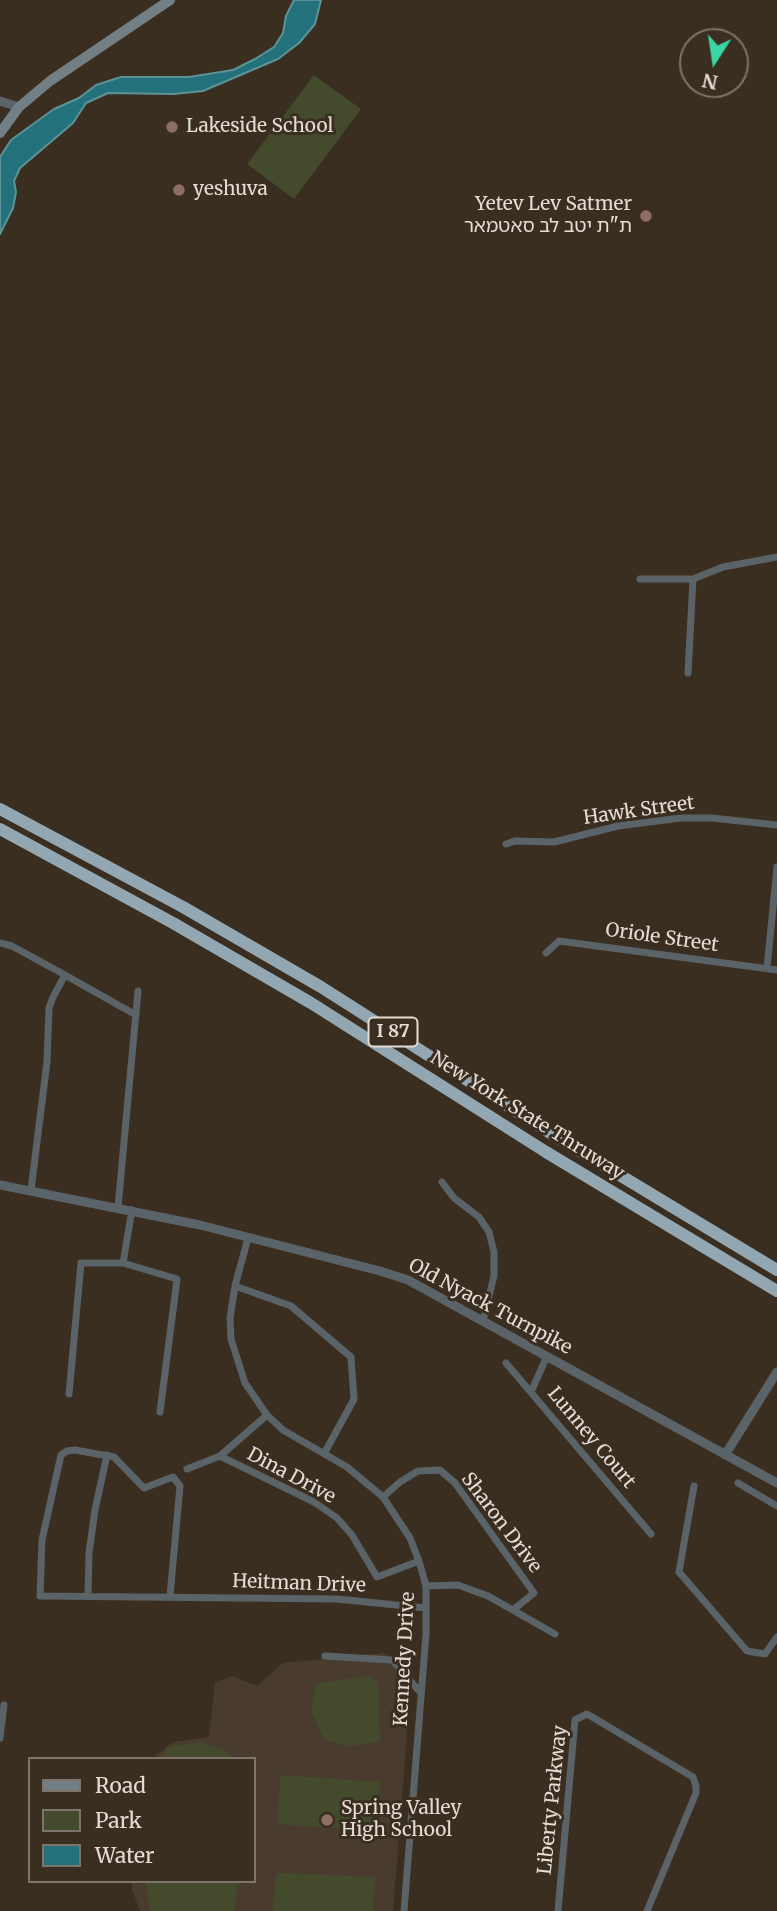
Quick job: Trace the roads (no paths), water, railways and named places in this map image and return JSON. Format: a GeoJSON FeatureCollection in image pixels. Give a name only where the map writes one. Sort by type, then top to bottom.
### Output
{"type":"FeatureCollection","features":[{"type":"Feature","properties":{"kind":"highway","name":"New York State Thruway"},"geometry":{"type":"LineString","coordinates":[[0,808],[183,907],[309,980],[555,1136],[777,1270]]}},
{"type":"Feature","properties":{"kind":"highway","name":"New York State Thruway"},"geometry":{"type":"LineString","coordinates":[[0,829],[173,923],[311,1003],[557,1159],[777,1291]]}},
{"type":"Feature","properties":{"kind":"main road"},"geometry":{"type":"LineString","coordinates":[[0,133],[19,107],[50,82],[170,0]]}},
{"type":"Feature","properties":{"kind":"street"},"geometry":{"type":"LineString","coordinates":[[0,102],[19,107]]}},
{"type":"Feature","properties":{"kind":"street"},"geometry":{"type":"LineString","coordinates":[[640,579],[693,579],[723,567],[777,557]]}},
{"type":"Feature","properties":{"kind":"street"},"geometry":{"type":"LineString","coordinates":[[688,674],[693,579]]}},
{"type":"Feature","properties":{"kind":"street","name":"Hawk Street"},"geometry":{"type":"LineString","coordinates":[[506,844],[515,841],[554,842],[618,826],[681,818],[712,818],[777,825]]}},
{"type":"Feature","properties":{"kind":"street"},"geometry":{"type":"LineString","coordinates":[[767,968],[777,867]]}},
{"type":"Feature","properties":{"kind":"street","name":"Oriole Street"},"geometry":{"type":"LineString","coordinates":[[546,953],[559,941],[777,970]]}},
{"type":"Feature","properties":{"kind":"street"},"geometry":{"type":"LineString","coordinates":[[0,943],[12,946],[136,1015]]}},
{"type":"Feature","properties":{"kind":"street"},"geometry":{"type":"LineString","coordinates":[[31,1190],[47,1062],[50,1008],[52,997],[65,975]]}},
{"type":"Feature","properties":{"kind":"street"},"geometry":{"type":"LineString","coordinates":[[118,1207],[138,991]]}},
{"type":"Feature","properties":{"kind":"street"},"geometry":{"type":"LineString","coordinates":[[442,1182],[454,1198],[479,1217],[489,1232],[494,1252],[494,1276],[483,1321]]}},
{"type":"Feature","properties":{"kind":"street","name":"Old Nyack Turnpike"},"geometry":{"type":"LineString","coordinates":[[0,1185],[132,1210],[380,1270],[408,1280],[777,1483]]}},
{"type":"Feature","properties":{"kind":"street"},"geometry":{"type":"LineString","coordinates":[[123,1263],[132,1210]]}},
{"type":"Feature","properties":{"kind":"street","name":"Kennedy Drive"},"geometry":{"type":"LineString","coordinates":[[247,1238],[230,1318],[236,1361],[245,1383],[267,1415],[283,1430],[365,1480],[383,1496],[410,1538],[426,1586],[421,1693],[404,1911]]}},
{"type":"Feature","properties":{"kind":"street"},"geometry":{"type":"LineString","coordinates":[[69,1394],[81,1263],[123,1263],[177,1279],[160,1412]]}},
{"type":"Feature","properties":{"kind":"street"},"geometry":{"type":"LineString","coordinates":[[235,1286],[291,1306],[351,1357],[354,1399],[324,1454]]}},
{"type":"Feature","properties":{"kind":"street"},"geometry":{"type":"LineString","coordinates":[[531,1392],[547,1356]]}},
{"type":"Feature","properties":{"kind":"street","name":"Lunney Court"},"geometry":{"type":"LineString","coordinates":[[506,1363],[651,1534]]}},
{"type":"Feature","properties":{"kind":"street"},"geometry":{"type":"LineString","coordinates":[[725,1455],[777,1372]]}},
{"type":"Feature","properties":{"kind":"street","name":"Dina Drive"},"geometry":{"type":"LineString","coordinates":[[267,1415],[220,1456],[314,1502],[337,1518],[352,1535],[377,1577],[419,1561]]}},
{"type":"Feature","properties":{"kind":"street","name":"Heitman Drive"},"geometry":{"type":"LineString","coordinates":[[107,1455],[75,1450],[61,1455],[42,1540],[40,1596],[337,1599],[426,1608]]}},
{"type":"Feature","properties":{"kind":"street"},"geometry":{"type":"LineString","coordinates":[[88,1596],[89,1553],[107,1455],[120,1461],[144,1488],[173,1477],[180,1486],[170,1596]]}},
{"type":"Feature","properties":{"kind":"street"},"geometry":{"type":"LineString","coordinates":[[187,1469],[220,1456]]}},
{"type":"Feature","properties":{"kind":"street","name":"Sharon Drive"},"geometry":{"type":"LineString","coordinates":[[383,1496],[418,1471],[440,1471],[455,1483],[534,1593],[513,1610]]}},
{"type":"Feature","properties":{"kind":"street"},"geometry":{"type":"LineString","coordinates":[[738,1483],[777,1506]]}},
{"type":"Feature","properties":{"kind":"street"},"geometry":{"type":"LineString","coordinates":[[694,1486],[679,1572],[747,1651],[765,1654],[777,1637]]}},
{"type":"Feature","properties":{"kind":"street"},"geometry":{"type":"LineString","coordinates":[[426,1586],[458,1585],[488,1596],[555,1634]]}},
{"type":"Feature","properties":{"kind":"street"},"geometry":{"type":"LineString","coordinates":[[325,1656],[392,1660],[421,1693]]}},
{"type":"Feature","properties":{"kind":"street"},"geometry":{"type":"LineString","coordinates":[[0,1738],[4,1705]]}},
{"type":"Feature","properties":{"kind":"street","name":"Liberty Parkway"},"geometry":{"type":"LineString","coordinates":[[558,1911],[575,1720],[587,1714],[693,1777],[696,1786],[696,1793],[647,1911]]}},
{"type":"Feature","properties":{"kind":"water"},"geometry":{"type":"Polygon","coordinates":[[[294,0],[321,0],[315,24],[299,43],[278,59],[203,91],[173,94],[108,93],[86,103],[73,123],[20,168],[14,181],[16,192],[13,208],[0,234],[0,157],[11,140],[54,109],[79,98],[96,85],[121,77],[189,77],[233,70],[274,47],[283,33],[286,16],[294,0]]]}},
{"type":"Feature","properties":{"kind":"place","name":"Lakeside School"},"geometry":{"type":"Point","coordinates":[172,127]}},
{"type":"Feature","properties":{"kind":"place","name":"yeshuva"},"geometry":{"type":"Point","coordinates":[179,190]}},
{"type":"Feature","properties":{"kind":"place","name":"Yetev Lev Satmer ת\"ת יטב לב סאטמאר"},"geometry":{"type":"Point","coordinates":[646,216]}},
{"type":"Feature","properties":{"kind":"place","name":"Spring Valley High School"},"geometry":{"type":"Point","coordinates":[327,1820]}}]}
